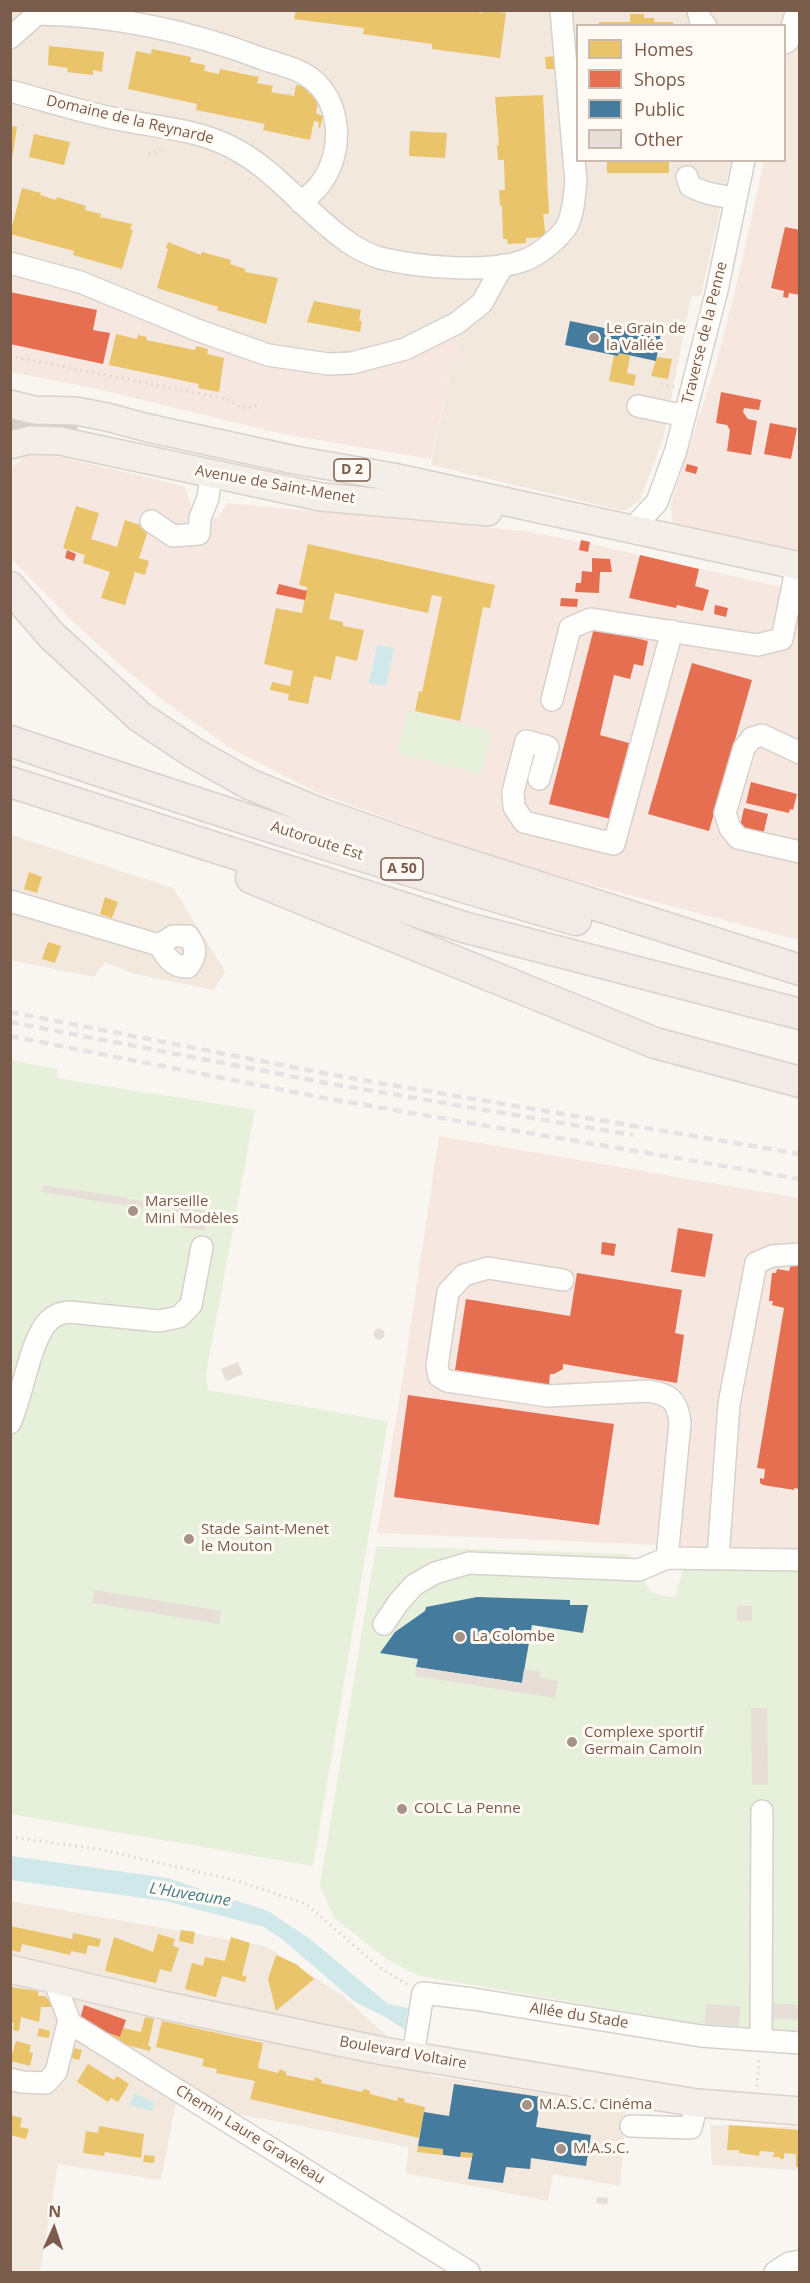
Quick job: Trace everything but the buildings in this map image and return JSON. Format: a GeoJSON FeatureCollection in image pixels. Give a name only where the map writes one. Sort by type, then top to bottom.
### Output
{"type":"FeatureCollection","features":[{"type":"Feature","properties":{"kind":"highway"},"geometry":{"type":"LineString","coordinates":[[10,587],[52,636],[140,717],[195,753],[249,784],[322,814],[429,852],[800,970]]}},
{"type":"Feature","properties":{"kind":"highway","name":"Autoroute Est"},"geometry":{"type":"LineString","coordinates":[[10,741],[470,890],[638,937],[800,978]]}},
{"type":"Feature","properties":{"kind":"highway","name":"A 50"},"geometry":{"type":"LineString","coordinates":[[10,782],[467,928],[800,1014]]}},
{"type":"Feature","properties":{"kind":"highway"},"geometry":{"type":"LineString","coordinates":[[42,792],[655,1043],[800,1082]]}},
{"type":"Feature","properties":{"kind":"main road","name":"Avenue de Saint-Menet"},"geometry":{"type":"LineString","coordinates":[[10,404],[34,410],[76,411],[295,460],[393,477],[622,533]]}},
{"type":"Feature","properties":{"kind":"main road","name":"Avenue de Saint-Menet"},"geometry":{"type":"LineString","coordinates":[[10,425],[21,426],[75,419],[105,425],[148,428]]}},
{"type":"Feature","properties":{"kind":"main road","name":"Avenue de Saint-Menet"},"geometry":{"type":"LineString","coordinates":[[10,446],[30,440],[60,441],[209,486],[453,510],[478,510],[622,533]]}},
{"type":"Feature","properties":{"kind":"main road"},"geometry":{"type":"LineString","coordinates":[[123,443],[296,480],[388,491],[478,510]]}},
{"type":"Feature","properties":{"kind":"main road","name":"D 2"},"geometry":{"type":"LineString","coordinates":[[622,533],[667,536],[797,571]]}},
{"type":"Feature","properties":{"kind":"main road","name":"D 2"},"geometry":{"type":"LineString","coordinates":[[622,533],[797,571]]}},
{"type":"Feature","properties":{"kind":"main road","name":"Boulevard Voltaire"},"geometry":{"type":"LineString","coordinates":[[10,1969],[167,2006],[413,2056],[697,2103],[800,2111]]}},
{"type":"Feature","properties":{"kind":"street","name":"Domaine de la Reynarde"},"geometry":{"type":"LineString","coordinates":[[10,91],[112,118],[204,135],[232,147],[256,163],[348,242],[378,257],[428,266],[503,266],[525,260],[544,249],[566,227],[573,208],[576,182],[561,10]]}},
{"type":"Feature","properties":{"kind":"street"},"geometry":{"type":"LineString","coordinates":[[698,10],[700,19],[704,24]]}},
{"type":"Feature","properties":{"kind":"street"},"geometry":{"type":"LineString","coordinates":[[786,42],[797,10]]}},
{"type":"Feature","properties":{"kind":"street"},"geometry":{"type":"LineString","coordinates":[[10,38],[37,14],[81,15],[181,32],[306,75],[328,96],[337,120],[334,156],[321,183],[302,203]]}},
{"type":"Feature","properties":{"kind":"street","name":"Traverse de la Penne"},"geometry":{"type":"LineString","coordinates":[[622,533],[657,502],[676,450],[717,290],[744,162]]}},
{"type":"Feature","properties":{"kind":"street"},"geometry":{"type":"LineString","coordinates":[[687,177],[690,186],[696,189],[712,195],[736,198]]}},
{"type":"Feature","properties":{"kind":"street"},"geometry":{"type":"LineString","coordinates":[[10,263],[80,282],[197,330],[268,355],[328,364],[352,363],[405,349],[457,323],[482,303],[503,266]]}},
{"type":"Feature","properties":{"kind":"street"},"geometry":{"type":"LineString","coordinates":[[639,406],[685,416]]}},
{"type":"Feature","properties":{"kind":"street"},"geometry":{"type":"LineString","coordinates":[[151,520],[173,536],[200,534],[200,518],[209,486]]}},
{"type":"Feature","properties":{"kind":"street"},"geometry":{"type":"LineString","coordinates":[[209,486],[213,524]]}},
{"type":"Feature","properties":{"kind":"street"},"geometry":{"type":"LineString","coordinates":[[657,502],[667,536]]}},
{"type":"Feature","properties":{"kind":"street"},"geometry":{"type":"LineString","coordinates":[[552,700],[570,628],[591,620],[757,645],[791,641],[797,571]]}},
{"type":"Feature","properties":{"kind":"street"},"geometry":{"type":"LineString","coordinates":[[539,779],[548,747],[526,741],[513,792],[514,807],[524,822],[614,844],[672,631]]}},
{"type":"Feature","properties":{"kind":"street"},"geometry":{"type":"LineString","coordinates":[[800,753],[762,735],[752,738],[744,748],[725,813],[730,828],[738,838],[800,852]]}},
{"type":"Feature","properties":{"kind":"street"},"geometry":{"type":"LineString","coordinates":[[10,901],[159,945]]}},
{"type":"Feature","properties":{"kind":"street"},"geometry":{"type":"LineString","coordinates":[[10,1423],[39,1337],[46,1323],[58,1314],[69,1312],[159,1321],[179,1317],[191,1305],[202,1247]]}},
{"type":"Feature","properties":{"kind":"street"},"geometry":{"type":"LineString","coordinates":[[718,1558],[729,1404],[756,1263],[772,1256],[800,1254]]}},
{"type":"Feature","properties":{"kind":"street"},"geometry":{"type":"LineString","coordinates":[[563,1280],[488,1268],[465,1275],[448,1292],[437,1366],[439,1376],[447,1382],[548,1396],[648,1391],[664,1394],[673,1401],[679,1411],[680,1423],[667,1558]]}},
{"type":"Feature","properties":{"kind":"street"},"geometry":{"type":"LineString","coordinates":[[384,1624],[414,1585],[435,1573],[469,1563],[639,1570],[667,1558],[800,1560]]}},
{"type":"Feature","properties":{"kind":"street"},"geometry":{"type":"LineString","coordinates":[[760,2047],[762,1811]]}},
{"type":"Feature","properties":{"kind":"street"},"geometry":{"type":"LineString","coordinates":[[10,2079],[46,2083],[56,2072],[68,2022],[54,1980]]}},
{"type":"Feature","properties":{"kind":"street"},"geometry":{"type":"LineString","coordinates":[[413,2056],[423,1993]]}},
{"type":"Feature","properties":{"kind":"street","name":"Allée du Stade"},"geometry":{"type":"LineString","coordinates":[[423,1993],[473,1999],[760,2047],[800,2043]]}},
{"type":"Feature","properties":{"kind":"street","name":"Chemin Laure Graveleau"},"geometry":{"type":"LineString","coordinates":[[68,2022],[469,2272]]}},
{"type":"Feature","properties":{"kind":"street"},"geometry":{"type":"LineString","coordinates":[[631,2127],[692,2128],[697,2103]]}},
{"type":"Feature","properties":{"kind":"street"},"geometry":{"type":"LineString","coordinates":[[775,2272],[789,2263],[800,2262]]}},
{"type":"Feature","properties":{"kind":"path"},"geometry":{"type":"LineString","coordinates":[[149,154],[160,151]]}},
{"type":"Feature","properties":{"kind":"path"},"geometry":{"type":"LineString","coordinates":[[10,356],[227,399],[241,408],[260,406]]}},
{"type":"Feature","properties":{"kind":"path"},"geometry":{"type":"LineString","coordinates":[[10,1837],[99,1849],[238,1881],[306,1904],[379,1967],[423,1993]]}},
{"type":"Feature","properties":{"kind":"path"},"geometry":{"type":"LineString","coordinates":[[757,2095],[760,2047]]}},
{"type":"Feature","properties":{"kind":"shaded area"},"geometry":{"type":"Polygon","coordinates":[[[11,11],[799,11],[799,52],[788,49],[786,24],[576,24],[576,162],[731,162],[701,295],[691,297],[663,439],[640,500],[624,511],[431,465],[452,361],[458,351],[338,370],[11,269],[11,11]]]}},
{"type":"Feature","properties":{"kind":"shaded area"},"geometry":{"type":"Polygon","coordinates":[[[788,49],[799,52],[799,554],[681,528],[672,521],[671,503],[716,364],[738,279],[764,162],[786,162],[786,60],[788,49]]]}},
{"type":"Feature","properties":{"kind":"shaded area"},"geometry":{"type":"Polygon","coordinates":[[[11,269],[294,368],[458,334],[458,351],[452,361],[431,459],[278,433],[98,389],[11,372],[11,269]]]}},
{"type":"Feature","properties":{"kind":"shaded area"},"geometry":{"type":"Polygon","coordinates":[[[35,453],[185,486],[193,511],[218,518],[227,503],[524,531],[799,591],[799,940],[498,860],[316,792],[232,749],[168,704],[127,671],[69,618],[11,558],[10,470],[22,458],[35,453]]]}},
{"type":"Feature","properties":{"kind":"shaded area"},"geometry":{"type":"Polygon","coordinates":[[[11,835],[173,888],[225,971],[214,990],[132,973],[105,962],[94,977],[11,960],[11,835]]]}},
{"type":"Feature","properties":{"kind":"shaded area"},"geometry":{"type":"Polygon","coordinates":[[[439,1136],[799,1198],[799,1551],[377,1533],[439,1136]]]}},
{"type":"Feature","properties":{"kind":"shaded area"},"geometry":{"type":"Polygon","coordinates":[[[10,1901],[265,1946],[343,1996],[431,2076],[627,2105],[620,2186],[553,2174],[548,2201],[405,2173],[409,2147],[176,2102],[161,2180],[58,2164],[40,2272],[11,2272],[10,1901]]]}},
{"type":"Feature","properties":{"kind":"shaded area"},"geometry":{"type":"Polygon","coordinates":[[[710,2125],[799,2127],[799,2170],[712,2165],[710,2125]]]}},
{"type":"Feature","properties":{"kind":"green space"},"geometry":{"type":"Polygon","coordinates":[[[408,710],[492,731],[481,774],[397,753],[408,710]]]}},
{"type":"Feature","properties":{"kind":"green space","name":"Stade Saint-Menet le Mouton"},"geometry":{"type":"Polygon","coordinates":[[[10,1060],[58,1069],[57,1078],[255,1110],[206,1374],[208,1390],[388,1421],[313,1866],[11,1814],[10,1060]]]}},
{"type":"Feature","properties":{"kind":"green space","name":"Complexe sportif Germain Camoin"},"geometry":{"type":"Polygon","coordinates":[[[376,1546],[628,1554],[652,1593],[675,1598],[683,1569],[799,1572],[799,2031],[699,2024],[419,1976],[388,1960],[334,1918],[320,1886],[376,1546]]]}},
{"type":"Feature","properties":{"kind":"water"},"geometry":{"type":"Polygon","coordinates":[[[377,645],[394,648],[386,686],[369,683],[377,645]]]}},
{"type":"Feature","properties":{"kind":"water","name":"L'Huveaune"},"geometry":{"type":"Polygon","coordinates":[[[11,1856],[167,1878],[268,1911],[310,1939],[388,2004],[408,2008],[405,2030],[354,2001],[282,1939],[264,1927],[165,1901],[11,1880],[11,1856]]]}},
{"type":"Feature","properties":{"kind":"water"},"geometry":{"type":"Polygon","coordinates":[[[133,2093],[154,2102],[152,2111],[129,2105],[134,2097],[133,2093]]]}},
{"type":"Feature","properties":{"kind":"tunnel"},"geometry":{"type":"LineString","coordinates":[[10,418],[88,435]]}},
{"type":"Feature","properties":{"kind":"railway"},"geometry":{"type":"LineString","coordinates":[[10,1012],[333,1075],[800,1154]]}},
{"type":"Feature","properties":{"kind":"railway"},"geometry":{"type":"LineString","coordinates":[[10,1022],[332,1084],[633,1135]]}},
{"type":"Feature","properties":{"kind":"railway"},"geometry":{"type":"LineString","coordinates":[[10,1036],[329,1099],[800,1179]]}},
{"type":"Feature","properties":{"kind":"place","name":"Le Grain de la Vallée"},"geometry":{"type":"Point","coordinates":[594,338]}},
{"type":"Feature","properties":{"kind":"place","name":"Marseille Mini Modèles"},"geometry":{"type":"Point","coordinates":[133,1211]}},
{"type":"Feature","properties":{"kind":"place","name":"Stade Saint-Menet le Mouton"},"geometry":{"type":"Point","coordinates":[189,1539]}},
{"type":"Feature","properties":{"kind":"place","name":"La Colombe"},"geometry":{"type":"Point","coordinates":[460,1637]}},
{"type":"Feature","properties":{"kind":"place","name":"Complexe sportif Germain Camoin"},"geometry":{"type":"Point","coordinates":[572,1742]}},
{"type":"Feature","properties":{"kind":"place","name":"COLC La Penne"},"geometry":{"type":"Point","coordinates":[402,1809]}},
{"type":"Feature","properties":{"kind":"place","name":"M.A.S.C. Cinéma"},"geometry":{"type":"Point","coordinates":[527,2105]}},
{"type":"Feature","properties":{"kind":"place","name":"M.A.S.C."},"geometry":{"type":"Point","coordinates":[561,2149]}}]}
